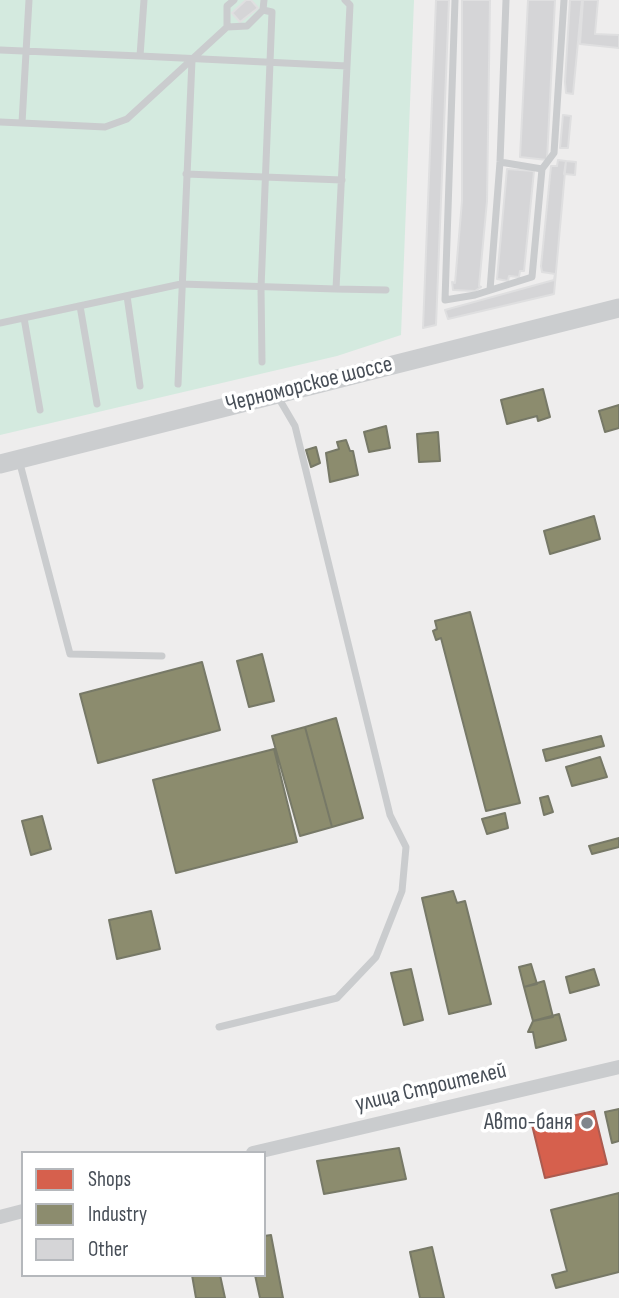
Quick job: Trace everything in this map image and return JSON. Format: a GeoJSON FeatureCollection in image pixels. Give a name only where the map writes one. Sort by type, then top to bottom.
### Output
{"type":"FeatureCollection","features":[{"type":"Feature","properties":{"kind":"main road","name":"Черноморское шоссе"},"geometry":{"type":"LineString","coordinates":[[9,462],[619,308]]}},
{"type":"Feature","properties":{"kind":"street","name":"улица Строителей"},"geometry":{"type":"LineString","coordinates":[[262,1151],[619,1067]]}},
{"type":"Feature","properties":{"kind":"street"},"geometry":{"type":"LineString","coordinates":[[0,1217],[21,1212]]}},
{"type":"Feature","properties":{"kind":"lane"},"geometry":{"type":"LineString","coordinates":[[22,123],[29,0]]}},
{"type":"Feature","properties":{"kind":"lane"},"geometry":{"type":"LineString","coordinates":[[140,56],[144,0]]}},
{"type":"Feature","properties":{"kind":"lane"},"geometry":{"type":"LineString","coordinates":[[227,27],[227,6],[234,0]]}},
{"type":"Feature","properties":{"kind":"lane"},"geometry":{"type":"LineString","coordinates":[[0,122],[105,127],[127,119],[227,27],[247,26],[263,10],[264,0]]}},
{"type":"Feature","properties":{"kind":"lane"},"geometry":{"type":"LineString","coordinates":[[336,289],[350,5],[345,0]]}},
{"type":"Feature","properties":{"kind":"lane"},"geometry":{"type":"LineString","coordinates":[[455,0],[445,300],[531,277],[542,169],[554,153],[564,0]]}},
{"type":"Feature","properties":{"kind":"lane"},"geometry":{"type":"LineString","coordinates":[[489,290],[500,162],[506,0]]}},
{"type":"Feature","properties":{"kind":"lane"},"geometry":{"type":"LineString","coordinates":[[262,362],[261,288],[272,12],[263,10]]}},
{"type":"Feature","properties":{"kind":"lane"},"geometry":{"type":"LineString","coordinates":[[0,50],[347,66]]}},
{"type":"Feature","properties":{"kind":"lane"},"geometry":{"type":"LineString","coordinates":[[178,384],[192,59]]}},
{"type":"Feature","properties":{"kind":"lane"},"geometry":{"type":"LineString","coordinates":[[500,162],[542,169]]}},
{"type":"Feature","properties":{"kind":"lane"},"geometry":{"type":"LineString","coordinates":[[186,174],[342,180]]}},
{"type":"Feature","properties":{"kind":"lane"},"geometry":{"type":"LineString","coordinates":[[0,323],[181,284],[386,290]]}},
{"type":"Feature","properties":{"kind":"lane"},"geometry":{"type":"LineString","coordinates":[[127,296],[140,386]]}},
{"type":"Feature","properties":{"kind":"lane"},"geometry":{"type":"LineString","coordinates":[[80,306],[97,404]]}},
{"type":"Feature","properties":{"kind":"lane"},"geometry":{"type":"LineString","coordinates":[[24,318],[40,410]]}},
{"type":"Feature","properties":{"kind":"lane"},"geometry":{"type":"LineString","coordinates":[[219,1027],[337,998],[376,957],[402,891],[406,847],[390,815],[295,426],[276,393]]}},
{"type":"Feature","properties":{"kind":"lane"},"geometry":{"type":"LineString","coordinates":[[9,462],[70,654],[162,656]]}},
{"type":"Feature","properties":{"kind":"green space"},"geometry":{"type":"Polygon","coordinates":[[[0,0],[414,0],[401,335],[337,356],[0,435],[0,0]]]}},
{"type":"Feature","properties":{"kind":"building: Shops"},"geometry":{"type":"Polygon","coordinates":[[[594,1111],[607,1164],[545,1178],[532,1125],[594,1111]]]}},
{"type":"Feature","properties":{"kind":"building: Industry"},"geometry":{"type":"Polygon","coordinates":[[[543,389],[550,417],[538,421],[537,416],[507,424],[501,400],[543,389]]]}},
{"type":"Feature","properties":{"kind":"building: Industry"},"geometry":{"type":"Polygon","coordinates":[[[619,405],[619,428],[605,432],[599,411],[619,405]]]}},
{"type":"Feature","properties":{"kind":"building: Industry"},"geometry":{"type":"Polygon","coordinates":[[[386,426],[390,448],[369,452],[364,432],[386,426]]]}},
{"type":"Feature","properties":{"kind":"building: Industry"},"geometry":{"type":"Polygon","coordinates":[[[438,432],[440,461],[419,462],[417,434],[438,432]]]}},
{"type":"Feature","properties":{"kind":"building: Industry"},"geometry":{"type":"Polygon","coordinates":[[[346,440],[350,451],[353,451],[358,475],[330,482],[326,453],[339,449],[337,442],[346,440]]]}},
{"type":"Feature","properties":{"kind":"building: Industry"},"geometry":{"type":"Polygon","coordinates":[[[316,447],[320,463],[311,467],[306,450],[316,447]]]}},
{"type":"Feature","properties":{"kind":"building: Industry"},"geometry":{"type":"Polygon","coordinates":[[[594,516],[600,539],[550,554],[544,531],[594,516]]]}},
{"type":"Feature","properties":{"kind":"building: Industry"},"geometry":{"type":"Polygon","coordinates":[[[470,612],[520,803],[486,811],[441,638],[436,640],[433,631],[437,629],[435,621],[470,612]]]}},
{"type":"Feature","properties":{"kind":"building: Industry"},"geometry":{"type":"Polygon","coordinates":[[[262,654],[274,701],[249,707],[237,661],[262,654]]]}},
{"type":"Feature","properties":{"kind":"building: Industry"},"geometry":{"type":"Polygon","coordinates":[[[202,662],[220,730],[98,763],[80,694],[202,662]]]}},
{"type":"Feature","properties":{"kind":"building: Industry"},"geometry":{"type":"Polygon","coordinates":[[[336,718],[363,818],[332,827],[305,727],[336,718]]]}},
{"type":"Feature","properties":{"kind":"building: Industry"},"geometry":{"type":"Polygon","coordinates":[[[305,727],[332,827],[300,836],[272,736],[305,727]]]}},
{"type":"Feature","properties":{"kind":"building: Industry"},"geometry":{"type":"Polygon","coordinates":[[[601,736],[604,746],[546,761],[543,750],[601,736]]]}},
{"type":"Feature","properties":{"kind":"building: Industry"},"geometry":{"type":"Polygon","coordinates":[[[274,749],[297,842],[176,873],[153,780],[274,749]]]}},
{"type":"Feature","properties":{"kind":"building: Industry"},"geometry":{"type":"Polygon","coordinates":[[[600,757],[607,777],[572,786],[566,767],[600,757]]]}},
{"type":"Feature","properties":{"kind":"building: Industry"},"geometry":{"type":"Polygon","coordinates":[[[548,796],[553,812],[544,815],[540,798],[548,796]]]}},
{"type":"Feature","properties":{"kind":"building: Industry"},"geometry":{"type":"Polygon","coordinates":[[[505,813],[508,828],[487,834],[482,819],[505,813]]]}},
{"type":"Feature","properties":{"kind":"building: Industry"},"geometry":{"type":"Polygon","coordinates":[[[42,816],[51,849],[31,855],[22,821],[42,816]]]}},
{"type":"Feature","properties":{"kind":"building: Industry"},"geometry":{"type":"Polygon","coordinates":[[[619,838],[619,847],[592,854],[589,846],[619,838]]]}},
{"type":"Feature","properties":{"kind":"building: Industry"},"geometry":{"type":"Polygon","coordinates":[[[453,891],[457,903],[465,901],[491,1004],[449,1014],[422,898],[453,891]]]}},
{"type":"Feature","properties":{"kind":"building: Industry"},"geometry":{"type":"Polygon","coordinates":[[[151,911],[160,949],[117,959],[109,920],[151,911]]]}},
{"type":"Feature","properties":{"kind":"building: Industry"},"geometry":{"type":"Polygon","coordinates":[[[531,964],[537,984],[524,987],[519,967],[531,964]]]}},
{"type":"Feature","properties":{"kind":"building: Industry"},"geometry":{"type":"Polygon","coordinates":[[[411,969],[423,1020],[404,1025],[391,973],[411,969]]]}},
{"type":"Feature","properties":{"kind":"building: Industry"},"geometry":{"type":"Polygon","coordinates":[[[594,969],[599,985],[570,993],[566,977],[594,969]]]}},
{"type":"Feature","properties":{"kind":"building: Industry"},"geometry":{"type":"Polygon","coordinates":[[[544,981],[553,1017],[533,1021],[524,987],[544,981]]]}},
{"type":"Feature","properties":{"kind":"building: Industry"},"geometry":{"type":"Polygon","coordinates":[[[559,1014],[566,1040],[536,1048],[533,1032],[528,1032],[533,1021],[559,1014]]]}},
{"type":"Feature","properties":{"kind":"building: Industry"},"geometry":{"type":"Polygon","coordinates":[[[619,1109],[619,1141],[612,1143],[605,1112],[619,1109]]]}},
{"type":"Feature","properties":{"kind":"building: Industry"},"geometry":{"type":"Polygon","coordinates":[[[399,1148],[406,1179],[324,1194],[317,1161],[399,1148]]]}},
{"type":"Feature","properties":{"kind":"building: Industry"},"geometry":{"type":"Polygon","coordinates":[[[619,1193],[619,1272],[556,1288],[552,1275],[567,1271],[551,1210],[619,1193]]]}},
{"type":"Feature","properties":{"kind":"building: Industry"},"geometry":{"type":"Polygon","coordinates":[[[271,1235],[283,1298],[260,1298],[255,1277],[266,1277],[266,1236],[271,1235]]]}},
{"type":"Feature","properties":{"kind":"building: Industry"},"geometry":{"type":"Polygon","coordinates":[[[432,1247],[444,1298],[420,1298],[410,1252],[432,1247]]]}},
{"type":"Feature","properties":{"kind":"building: Industry"},"geometry":{"type":"Polygon","coordinates":[[[192,1277],[220,1277],[225,1298],[196,1298],[192,1277]]]}},
{"type":"Feature","properties":{"kind":"building: Other"},"geometry":{"type":"Polygon","coordinates":[[[246,0],[251,0],[258,8],[240,22],[232,13],[246,0]]]}},
{"type":"Feature","properties":{"kind":"building: Other"},"geometry":{"type":"Polygon","coordinates":[[[436,0],[449,0],[436,325],[423,328],[436,0]]]}},
{"type":"Feature","properties":{"kind":"building: Other"},"geometry":{"type":"Polygon","coordinates":[[[462,0],[490,0],[487,201],[481,287],[475,291],[453,290],[452,282],[455,283],[462,201],[462,0]]]}},
{"type":"Feature","properties":{"kind":"building: Other"},"geometry":{"type":"Polygon","coordinates":[[[528,0],[555,0],[547,160],[520,157],[528,0]]]}},
{"type":"Feature","properties":{"kind":"building: Other"},"geometry":{"type":"Polygon","coordinates":[[[570,0],[582,0],[573,94],[566,93],[565,82],[570,0]]]}},
{"type":"Feature","properties":{"kind":"building: Other"},"geometry":{"type":"Polygon","coordinates":[[[583,0],[598,0],[595,34],[619,35],[619,48],[580,44],[583,0]]]}},
{"type":"Feature","properties":{"kind":"building: Other"},"geometry":{"type":"Polygon","coordinates":[[[563,115],[571,116],[568,148],[560,148],[563,115]]]}},
{"type":"Feature","properties":{"kind":"building: Other"},"geometry":{"type":"Polygon","coordinates":[[[558,160],[566,161],[554,294],[448,319],[445,310],[554,280],[555,274],[542,272],[541,266],[551,166],[557,166],[558,160]]]}},
{"type":"Feature","properties":{"kind":"building: Other"},"geometry":{"type":"Polygon","coordinates":[[[566,161],[576,162],[575,175],[564,174],[566,161]]]}},
{"type":"Feature","properties":{"kind":"building: Other"},"geometry":{"type":"Polygon","coordinates":[[[507,169],[534,171],[524,271],[520,271],[519,277],[509,276],[508,281],[497,279],[507,169]]]}},
{"type":"Feature","properties":{"kind":"place","name":"Авто-баня"},"geometry":{"type":"Point","coordinates":[587,1123]}}]}
